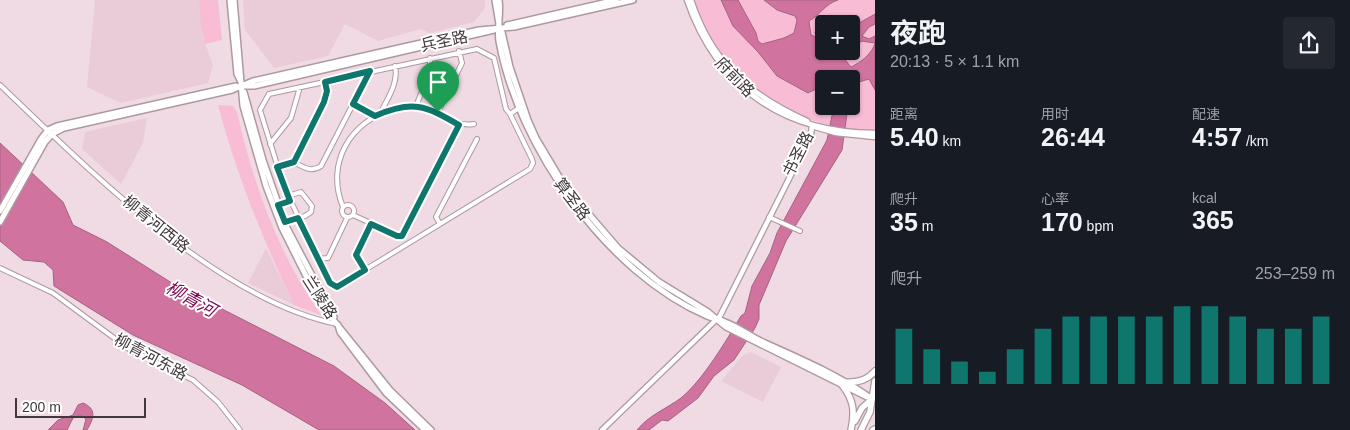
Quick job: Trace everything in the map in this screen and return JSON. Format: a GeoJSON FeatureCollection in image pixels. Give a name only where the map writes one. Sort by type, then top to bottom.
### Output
{"type":"FeatureCollection","features":[{"type":"Feature","properties":{"kind":"main road","name":"兰陵路"},"geometry":{"type":"LineString","coordinates":[[230,0],[238,74],[263,160],[285,222],[338,324]]}},
{"type":"Feature","properties":{"kind":"main road","name":"兰陵路"},"geometry":{"type":"LineString","coordinates":[[234,0],[243,106],[258,162],[279,220],[313,290],[338,324]]}},
{"type":"Feature","properties":{"kind":"main road","name":"算圣路"},"geometry":{"type":"LineString","coordinates":[[495,0],[500,28],[528,120],[536,138],[564,185],[618,248],[659,282],[708,312],[715,319]]}},
{"type":"Feature","properties":{"kind":"main road","name":"算圣路"},"geometry":{"type":"LineString","coordinates":[[499,0],[499,41],[519,108],[533,140],[561,187],[600,234],[616,251],[657,285],[698,311],[874,399]]}},
{"type":"Feature","properties":{"kind":"main road","name":"兵圣路"},"geometry":{"type":"LineString","coordinates":[[50,132],[69,126],[232,90],[242,86],[254,86],[488,32],[616,0]]}},
{"type":"Feature","properties":{"kind":"main road","name":"兵圣路"},"geometry":{"type":"LineString","coordinates":[[500,28],[514,28],[633,0]]}},
{"type":"Feature","properties":{"kind":"main road"},"geometry":{"type":"LineString","coordinates":[[0,211],[50,132]]}},
{"type":"Feature","properties":{"kind":"main road"},"geometry":{"type":"LineString","coordinates":[[0,222],[33,158]]}},
{"type":"Feature","properties":{"kind":"main road"},"geometry":{"type":"LineString","coordinates":[[338,324],[340,332],[386,393],[425,430]]}},
{"type":"Feature","properties":{"kind":"main road"},"geometry":{"type":"LineString","coordinates":[[338,324],[390,390],[431,430]]}},
{"type":"Feature","properties":{"kind":"main road"},"geometry":{"type":"LineString","coordinates":[[851,430],[854,414],[853,403],[843,384],[855,383],[871,376],[875,371]]}},
{"type":"Feature","properties":{"kind":"main road"},"geometry":{"type":"LineString","coordinates":[[861,430],[874,399],[875,381]]}},
{"type":"Feature","properties":{"kind":"main road"},"geometry":{"type":"LineString","coordinates":[[851,430],[862,408],[874,399]]}},
{"type":"Feature","properties":{"kind":"street","name":"府前路"},"geometry":{"type":"LineString","coordinates":[[689,0],[700,26],[729,70],[761,97],[812,126],[854,134],[875,135]]}},
{"type":"Feature","properties":{"kind":"street"},"geometry":{"type":"LineString","coordinates":[[477,48],[494,58],[506,109],[533,163],[530,169],[337,287],[330,283],[290,201],[277,167],[260,110],[270,94],[430,58],[477,48]]}},
{"type":"Feature","properties":{"kind":"street"},"geometry":{"type":"LineString","coordinates":[[438,112],[462,63],[460,51]]}},
{"type":"Feature","properties":{"kind":"street"},"geometry":{"type":"LineString","coordinates":[[416,106],[417,99],[430,72],[430,58]]}},
{"type":"Feature","properties":{"kind":"street"},"geometry":{"type":"LineString","coordinates":[[380,114],[397,75],[395,66]]}},
{"type":"Feature","properties":{"kind":"street"},"geometry":{"type":"LineString","coordinates":[[277,167],[294,162],[308,170],[321,166],[370,71]]}},
{"type":"Feature","properties":{"kind":"street"},"geometry":{"type":"LineString","coordinates":[[294,162],[324,102],[327,91],[325,82]]}},
{"type":"Feature","properties":{"kind":"street","name":"柳青河西路"},"geometry":{"type":"LineString","coordinates":[[0,85],[50,132],[178,244],[238,284],[308,317],[338,324]]}},
{"type":"Feature","properties":{"kind":"street"},"geometry":{"type":"LineString","coordinates":[[270,144],[291,118],[300,87]]}},
{"type":"Feature","properties":{"kind":"street"},"geometry":{"type":"LineString","coordinates":[[353,104],[375,116]]}},
{"type":"Feature","properties":{"kind":"street"},"geometry":{"type":"LineString","coordinates":[[347,218],[342,214],[343,207],[337,193],[338,170],[345,144],[365,121],[380,114],[404,107],[416,106],[430,108],[459,125],[474,124]]}},
{"type":"Feature","properties":{"kind":"street"},"geometry":{"type":"LineString","coordinates":[[510,114],[519,108]]}},
{"type":"Feature","properties":{"kind":"street"},"geometry":{"type":"LineString","coordinates":[[353,215],[397,236],[402,236],[459,125]]}},
{"type":"Feature","properties":{"kind":"street","name":"书圣路"},"geometry":{"type":"LineString","coordinates":[[602,430],[720,316],[811,135],[812,126]]}},
{"type":"Feature","properties":{"kind":"street","name":"书圣路"},"geometry":{"type":"LineString","coordinates":[[606,430],[711,328],[812,126]]}},
{"type":"Feature","properties":{"kind":"street"},"geometry":{"type":"LineString","coordinates":[[440,224],[436,217],[477,139]]}},
{"type":"Feature","properties":{"kind":"street"},"geometry":{"type":"LineString","coordinates":[[285,222],[305,216],[311,212],[312,206],[301,192],[291,195],[290,201]]}},
{"type":"Feature","properties":{"kind":"street"},"geometry":{"type":"LineString","coordinates":[[278,205],[290,201]]}},
{"type":"Feature","properties":{"kind":"street"},"geometry":{"type":"LineString","coordinates":[[343,207],[348,205],[353,207],[353,215]]}},
{"type":"Feature","properties":{"kind":"street"},"geometry":{"type":"LineString","coordinates":[[317,259],[328,258],[347,218],[353,215]]}},
{"type":"Feature","properties":{"kind":"street"},"geometry":{"type":"LineString","coordinates":[[769,217],[799,230]]}},
{"type":"Feature","properties":{"kind":"street"},"geometry":{"type":"LineString","coordinates":[[365,270],[356,255],[371,224]]}},
{"type":"Feature","properties":{"kind":"street","name":"柳青河东路"},"geometry":{"type":"LineString","coordinates":[[0,268],[53,293],[129,349],[193,380],[218,402],[240,430]]}},
{"type":"Feature","properties":{"kind":"shaded area"},"geometry":{"type":"Polygon","coordinates":[[[95,0],[199,0],[203,38],[213,65],[208,83],[121,103],[87,87],[95,0]]]}},
{"type":"Feature","properties":{"kind":"shaded area"},"geometry":{"type":"Polygon","coordinates":[[[199,0],[218,0],[222,40],[205,44],[199,0]]]}},
{"type":"Feature","properties":{"kind":"shaded area"},"geometry":{"type":"Polygon","coordinates":[[[243,0],[485,0],[485,8],[474,22],[430,33],[420,29],[378,41],[345,24],[328,56],[274,68],[245,30],[243,0]]]}},
{"type":"Feature","properties":{"kind":"shaded area"},"geometry":{"type":"Polygon","coordinates":[[[694,0],[875,0],[875,131],[841,128],[804,117],[786,109],[754,88],[739,75],[715,47],[703,24],[694,0]]]}},
{"type":"Feature","properties":{"kind":"shaded area"},"geometry":{"type":"Polygon","coordinates":[[[218,105],[233,106],[237,112],[251,166],[269,218],[292,268],[321,315],[294,305],[252,207],[225,131],[218,105]]]}},
{"type":"Feature","properties":{"kind":"shaded area"},"geometry":{"type":"Polygon","coordinates":[[[147,118],[143,143],[121,184],[82,149],[85,132],[147,118]]]}},
{"type":"Feature","properties":{"kind":"shaded area"},"geometry":{"type":"Polygon","coordinates":[[[266,248],[294,305],[248,283],[266,248]]]}},
{"type":"Feature","properties":{"kind":"shaded area"},"geometry":{"type":"Polygon","coordinates":[[[751,352],[781,367],[763,402],[721,381],[742,356],[751,352]]]}},
{"type":"Feature","properties":{"kind":"water"},"geometry":{"type":"Polygon","coordinates":[[[721,0],[738,0],[756,33],[758,41],[762,44],[794,33],[797,20],[795,16],[777,10],[764,0],[838,0],[809,21],[811,35],[815,37],[815,60],[845,60],[851,67],[866,57],[875,43],[875,90],[869,79],[860,82],[860,70],[815,70],[815,90],[808,93],[777,76],[758,52],[733,26],[721,0]]]}},
{"type":"Feature","properties":{"kind":"water"},"geometry":{"type":"Polygon","coordinates":[[[875,14],[875,24],[869,27],[862,36],[869,39],[875,36],[875,43],[861,41],[860,42],[860,22],[875,14]]]}},
{"type":"Feature","properties":{"kind":"water"},"geometry":{"type":"Polygon","coordinates":[[[832,115],[847,115],[842,150],[786,241],[759,305],[759,319],[755,328],[734,360],[714,376],[698,398],[668,421],[662,420],[649,430],[637,430],[658,412],[681,398],[698,381],[741,316],[745,313],[752,286],[770,253],[777,233],[827,140],[832,115]]]}},
{"type":"Feature","properties":{"kind":"water","name":"柳青河"},"geometry":{"type":"Polygon","coordinates":[[[0,143],[63,202],[73,225],[107,242],[175,285],[334,366],[385,403],[415,430],[319,430],[242,385],[133,335],[54,286],[53,270],[44,262],[23,260],[0,241],[0,143]]]}},
{"type":"Feature","properties":{"kind":"water"},"geometry":{"type":"Polygon","coordinates":[[[83,403],[91,408],[93,414],[87,430],[83,430],[86,419],[80,415],[73,418],[67,430],[48,430],[58,420],[73,415],[78,405],[83,403]]]}},
{"type":"Feature","properties":{"kind":"route"},"geometry":{"type":"LineString","coordinates":[[370,71],[353,104],[375,116],[412,105],[430,108],[438,112],[459,125],[402,236],[397,236],[371,224],[356,255],[365,270],[337,287],[334,286],[330,283],[317,259],[298,218],[285,222],[278,205],[290,201],[277,167],[294,162],[324,102],[327,91],[325,82],[370,71]]}}]}
